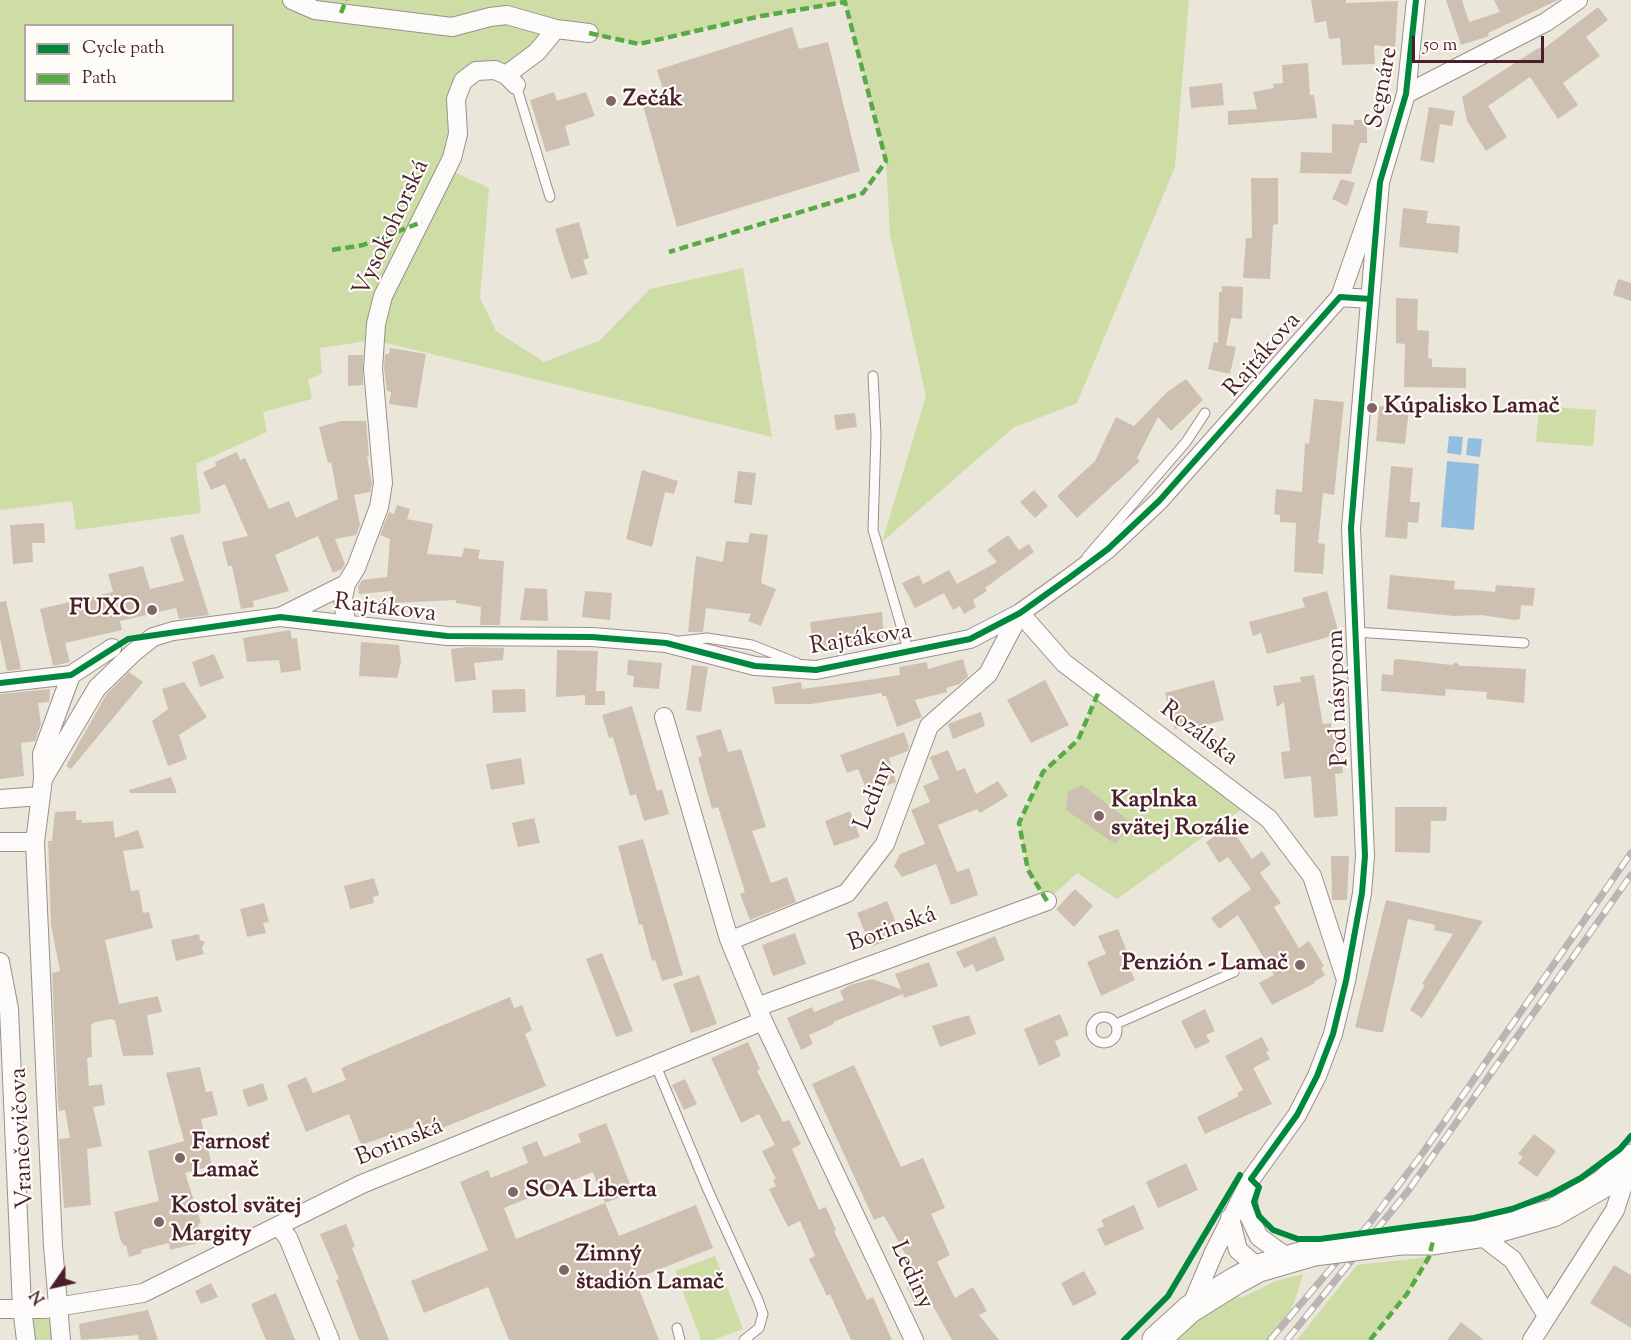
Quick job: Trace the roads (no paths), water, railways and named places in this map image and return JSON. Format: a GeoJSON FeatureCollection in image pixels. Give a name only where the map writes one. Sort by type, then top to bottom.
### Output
{"type":"FeatureCollection","features":[{"type":"Feature","properties":{"kind":"main road"},"geometry":{"type":"LineString","coordinates":[[1156,1340],[1190,1309],[1259,1268],[1314,1252],[1400,1241],[1433,1241],[1479,1234],[1553,1213],[1590,1193],[1628,1162]]}},
{"type":"Feature","properties":{"kind":"street"},"geometry":{"type":"LineString","coordinates":[[292,0],[315,10],[452,27],[507,15],[556,29],[589,33]]}},
{"type":"Feature","properties":{"kind":"street","name":"Segnáre"},"geometry":{"type":"LineString","coordinates":[[1340,297],[1380,182],[1406,94],[1416,0]]}},
{"type":"Feature","properties":{"kind":"street"},"geometry":{"type":"LineString","coordinates":[[1406,94],[1546,22],[1578,0]]}},
{"type":"Feature","properties":{"kind":"street"},"geometry":{"type":"LineString","coordinates":[[511,80],[556,29]]}},
{"type":"Feature","properties":{"kind":"street","name":"Vysokohorská"},"geometry":{"type":"LineString","coordinates":[[346,623],[343,598],[346,584],[356,568],[379,507],[383,483],[373,369],[376,324],[384,296],[452,158],[458,134],[458,89],[463,81],[476,71],[495,70],[511,80]]}},
{"type":"Feature","properties":{"kind":"street","name":"Pod násypom"},"geometry":{"type":"LineString","coordinates":[[1190,1309],[1230,1218],[1248,1186],[1297,1114],[1317,1076],[1333,1034],[1346,981],[1362,893],[1365,856],[1352,528],[1380,182]]}},
{"type":"Feature","properties":{"kind":"street"},"geometry":{"type":"LineString","coordinates":[[1340,297],[1370,299]]}},
{"type":"Feature","properties":{"kind":"street","name":"Rajtákova"},"geometry":{"type":"LineString","coordinates":[[42,787],[98,688],[153,637],[173,630],[280,617],[447,636],[592,637],[666,643],[755,666],[816,670],[970,639],[1020,613],[1108,549],[1159,501],[1340,297]]}},
{"type":"Feature","properties":{"kind":"street"},"geometry":{"type":"LineString","coordinates":[[280,617],[346,584]]}},
{"type":"Feature","properties":{"kind":"street","name":"Lediny"},"geometry":{"type":"LineString","coordinates":[[729,939],[847,893],[885,844],[929,726],[988,674],[1020,613]]}},
{"type":"Feature","properties":{"kind":"street","name":"Rozálska"},"geometry":{"type":"LineString","coordinates":[[1020,613],[1064,663],[1269,819],[1312,876],[1346,981]]}},
{"type":"Feature","properties":{"kind":"street"},"geometry":{"type":"LineString","coordinates":[[0,683],[71,675],[112,648]]}},
{"type":"Feature","properties":{"kind":"street","name":"Vrančovičova"},"geometry":{"type":"LineString","coordinates":[[61,1340],[57,1307],[34,842],[42,787],[42,754],[71,675]]}},
{"type":"Feature","properties":{"kind":"street","name":"Lediny"},"geometry":{"type":"LineString","coordinates":[[664,717],[729,939],[760,1014],[914,1340]]}},
{"type":"Feature","properties":{"kind":"street"},"geometry":{"type":"LineString","coordinates":[[0,799],[42,787]]}},
{"type":"Feature","properties":{"kind":"street"},"geometry":{"type":"LineString","coordinates":[[0,842],[34,842]]}},
{"type":"Feature","properties":{"kind":"street","name":"Borinská"},"geometry":{"type":"LineString","coordinates":[[0,1309],[57,1307],[143,1293],[362,1184],[656,1066],[760,1014],[1047,901]]}},
{"type":"Feature","properties":{"kind":"street","name":"Vrančovičova"},"geometry":{"type":"LineString","coordinates":[[0,962],[9,1009],[22,1308],[26,1340]]}},
{"type":"Feature","properties":{"kind":"street"},"geometry":{"type":"LineString","coordinates":[[1532,1340],[1615,1210],[1628,1162]]}},
{"type":"Feature","properties":{"kind":"street"},"geometry":{"type":"LineString","coordinates":[[1248,1186],[1248,1216],[1259,1237],[1288,1258]]}},
{"type":"Feature","properties":{"kind":"street"},"geometry":{"type":"LineString","coordinates":[[1230,1218],[1238,1250],[1259,1268]]}},
{"type":"Feature","properties":{"kind":"street"},"geometry":{"type":"LineString","coordinates":[[279,1226],[288,1238],[330,1340]]}},
{"type":"Feature","properties":{"kind":"street"},"geometry":{"type":"LineString","coordinates":[[1479,1234],[1513,1260],[1547,1316]]}},
{"type":"Feature","properties":{"kind":"street"},"geometry":{"type":"LineString","coordinates":[[1259,1237],[1259,1268]]}},
{"type":"Feature","properties":{"kind":"lane"},"geometry":{"type":"LineString","coordinates":[[511,80],[550,197]]}},
{"type":"Feature","properties":{"kind":"lane"},"geometry":{"type":"LineString","coordinates":[[873,376],[876,435],[873,530],[909,653]]}},
{"type":"Feature","properties":{"kind":"lane"},"geometry":{"type":"LineString","coordinates":[[1069,578],[1186,442],[1205,413]]}},
{"type":"Feature","properties":{"kind":"lane"},"geometry":{"type":"LineString","coordinates":[[1355,632],[1524,643]]}},
{"type":"Feature","properties":{"kind":"lane"},"geometry":{"type":"LineString","coordinates":[[1116,1024],[1234,972]]}},
{"type":"Feature","properties":{"kind":"lane"},"geometry":{"type":"LineString","coordinates":[[656,1066],[763,1314],[759,1328],[744,1340]]}},
{"type":"Feature","properties":{"kind":"lane"},"geometry":{"type":"LineString","coordinates":[[677,1328],[680,1340]]}},
{"type":"Feature","properties":{"kind":"water"},"geometry":{"type":"Polygon","coordinates":[[[1449,436],[1463,437],[1461,455],[1447,453],[1449,436]]]}},
{"type":"Feature","properties":{"kind":"water"},"geometry":{"type":"Polygon","coordinates":[[[1468,438],[1482,439],[1480,457],[1466,455],[1468,438]]]}},
{"type":"Feature","properties":{"kind":"water"},"geometry":{"type":"Polygon","coordinates":[[[1447,461],[1479,464],[1474,530],[1441,527],[1447,461]]]}},
{"type":"Feature","properties":{"kind":"railway"},"geometry":{"type":"LineString","coordinates":[[1270,1340],[1369,1224],[1422,1154],[1631,853]]}},
{"type":"Feature","properties":{"kind":"railway"},"geometry":{"type":"LineString","coordinates":[[1287,1340],[1408,1191],[1631,875]]}},
{"type":"Feature","properties":{"kind":"place","name":"Zečák"},"geometry":{"type":"Point","coordinates":[611,101]}},
{"type":"Feature","properties":{"kind":"place","name":"Kúpalisko Lamač"},"geometry":{"type":"Point","coordinates":[1372,408]}},
{"type":"Feature","properties":{"kind":"place","name":"FUXO"},"geometry":{"type":"Point","coordinates":[152,610]}},
{"type":"Feature","properties":{"kind":"place","name":"Kaplnka svätej Rozálie"},"geometry":{"type":"Point","coordinates":[1099,816]}},
{"type":"Feature","properties":{"kind":"place","name":"Penzión - Lamač"},"geometry":{"type":"Point","coordinates":[1300,965]}},
{"type":"Feature","properties":{"kind":"place","name":"Farnosť Lamač"},"geometry":{"type":"Point","coordinates":[180,1158]}},
{"type":"Feature","properties":{"kind":"place","name":"SOA Liberta"},"geometry":{"type":"Point","coordinates":[513,1192]}},
{"type":"Feature","properties":{"kind":"place","name":"Kostol svätej Margity"},"geometry":{"type":"Point","coordinates":[159,1222]}},
{"type":"Feature","properties":{"kind":"place","name":"Zimný štadión Lamač"},"geometry":{"type":"Point","coordinates":[564,1270]}}]}
